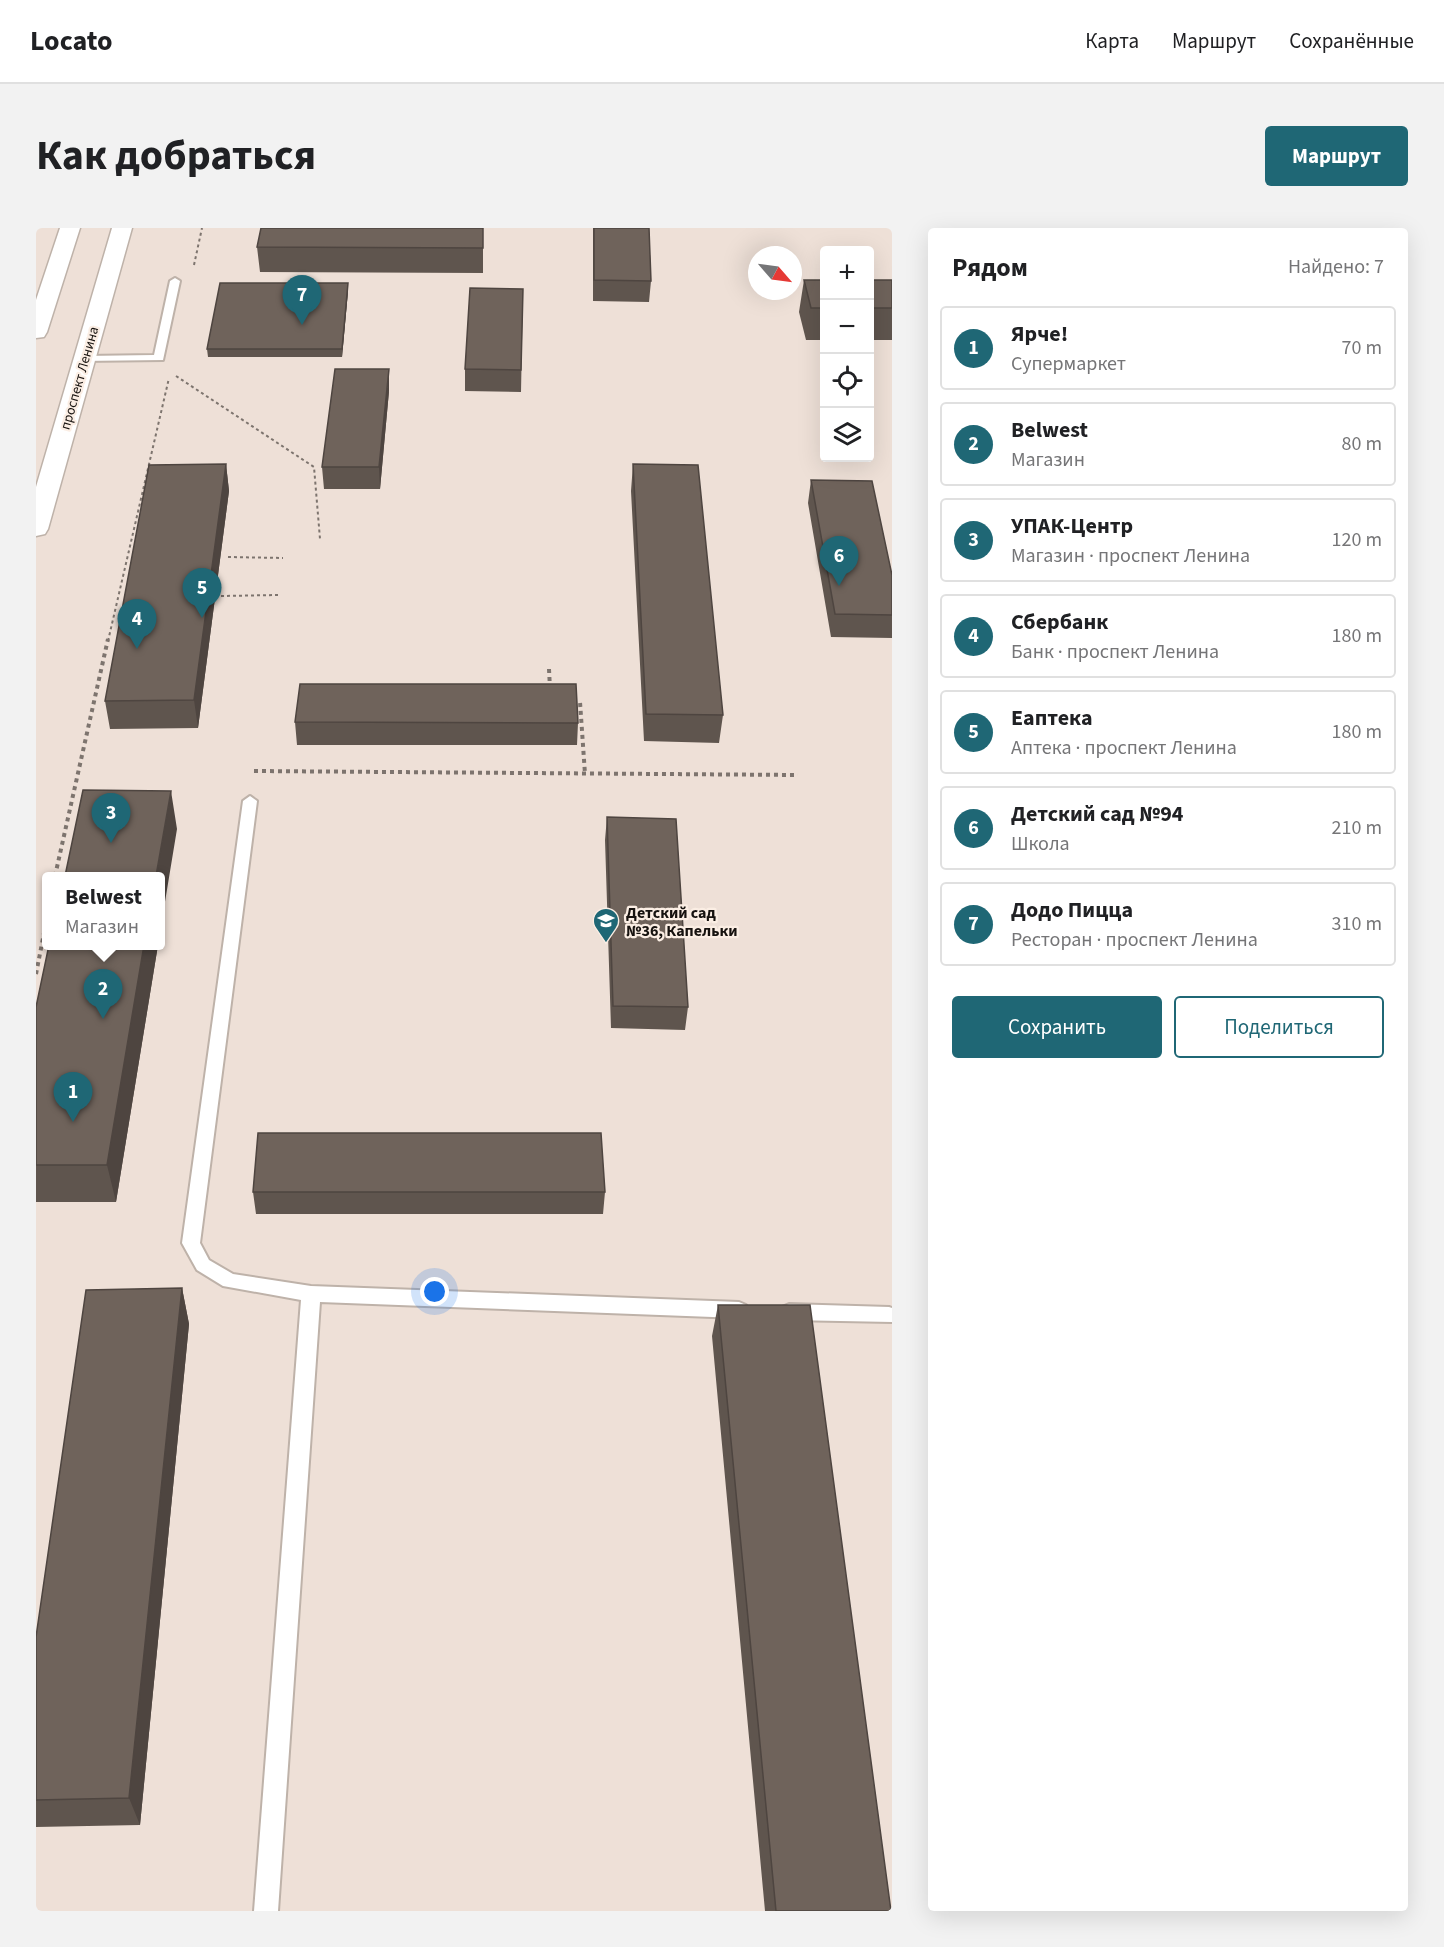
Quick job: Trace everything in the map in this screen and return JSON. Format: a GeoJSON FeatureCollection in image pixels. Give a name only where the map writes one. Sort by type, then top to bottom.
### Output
{"type":"FeatureCollection","features":[{"type":"Feature","properties":{"kind":"main road"},"geometry":{"type":"LineString","coordinates":[[36,332],[70,228]]}},
{"type":"Feature","properties":{"kind":"main road","name":"проспект Ленина"},"geometry":{"type":"LineString","coordinates":[[36,529],[122,228]]}},
{"type":"Feature","properties":{"kind":"lane"},"geometry":{"type":"LineString","coordinates":[[85,358],[159,358],[175,281]]}},
{"type":"Feature","properties":{"kind":"lane"},"geometry":{"type":"LineString","coordinates":[[250,801],[191,1243],[204,1264],[229,1281],[311,1294],[889,1315]]}},
{"type":"Feature","properties":{"kind":"lane"},"geometry":{"type":"LineString","coordinates":[[266,1911],[311,1294]]}},
{"type":"Feature","properties":{"kind":"path"},"geometry":{"type":"LineString","coordinates":[[192,272],[202,228]]}},
{"type":"Feature","properties":{"kind":"path"},"geometry":{"type":"LineString","coordinates":[[56,872],[70,801],[170,372],[314,467],[320,539]]}},
{"type":"Feature","properties":{"kind":"path"},"geometry":{"type":"LineString","coordinates":[[228,557],[284,558]]}},
{"type":"Feature","properties":{"kind":"path"},"geometry":{"type":"LineString","coordinates":[[221,596],[278,595]]}},
{"type":"Feature","properties":{"kind":"path"},"geometry":{"type":"LineString","coordinates":[[549,669],[551,691]]}},
{"type":"Feature","properties":{"kind":"path"},"geometry":{"type":"LineString","coordinates":[[571,702],[580,702],[585,774]]}},
{"type":"Feature","properties":{"kind":"path"},"geometry":{"type":"LineString","coordinates":[[254,771],[798,775]]}},
{"type":"Feature","properties":{"kind":"path"},"geometry":{"type":"LineString","coordinates":[[36,974],[42,943]]}},
{"type":"Feature","properties":{"kind":"building"},"geometry":{"type":"Polygon","coordinates":[[[261,228],[483,228],[483,248],[257,247],[261,228]]]}},
{"type":"Feature","properties":{"kind":"building"},"geometry":{"type":"Polygon","coordinates":[[[594,228],[649,228],[651,281],[594,280],[594,228]]]}},
{"type":"Feature","properties":{"kind":"building"},"geometry":{"type":"Polygon","coordinates":[[[804,280],[820,280],[820,308],[811,308],[804,280]]]}},
{"type":"Feature","properties":{"kind":"building"},"geometry":{"type":"Polygon","coordinates":[[[874,280],[892,280],[892,308],[874,308],[874,280]]]}},
{"type":"Feature","properties":{"kind":"building"},"geometry":{"type":"Polygon","coordinates":[[[220,283],[348,283],[342,349],[207,349],[220,283]]]}},
{"type":"Feature","properties":{"kind":"building"},"geometry":{"type":"Polygon","coordinates":[[[470,288],[523,289],[521,370],[465,369],[470,288]]]}},
{"type":"Feature","properties":{"kind":"building"},"geometry":{"type":"Polygon","coordinates":[[[335,369],[389,369],[379,467],[322,467],[335,369]]]}},
{"type":"Feature","properties":{"kind":"building"},"geometry":{"type":"Polygon","coordinates":[[[226,464],[194,700],[105,701],[149,465],[226,464]]]}},
{"type":"Feature","properties":{"kind":"building"},"geometry":{"type":"Polygon","coordinates":[[[633,464],[698,465],[723,715],[646,714],[633,464]]]}},
{"type":"Feature","properties":{"kind":"building"},"geometry":{"type":"Polygon","coordinates":[[[811,480],[872,481],[892,575],[892,615],[835,614],[811,480]]]}},
{"type":"Feature","properties":{"kind":"building"},"geometry":{"type":"Polygon","coordinates":[[[300,684],[576,684],[578,723],[295,722],[300,684]]]}},
{"type":"Feature","properties":{"kind":"building"},"geometry":{"type":"Polygon","coordinates":[[[83,790],[171,791],[157,872],[66,872],[83,790]]]}},
{"type":"Feature","properties":{"kind":"building"},"geometry":{"type":"Polygon","coordinates":[[[607,817],[676,819],[688,1007],[613,1006],[607,817]]]}},
{"type":"Feature","properties":{"kind":"building"},"geometry":{"type":"Polygon","coordinates":[[[48,950],[143,950],[107,1165],[36,1165],[36,1007],[48,950]]]}},
{"type":"Feature","properties":{"kind":"building"},"geometry":{"type":"Polygon","coordinates":[[[258,1133],[601,1133],[605,1192],[253,1192],[258,1133]]]}},
{"type":"Feature","properties":{"kind":"building"},"geometry":{"type":"Polygon","coordinates":[[[182,1288],[129,1798],[36,1800],[36,1637],[86,1290],[182,1288]]]}},
{"type":"Feature","properties":{"kind":"building"},"geometry":{"type":"Polygon","coordinates":[[[718,1305],[810,1305],[891,1911],[776,1911],[718,1305]]]}},
{"type":"Feature","properties":{"kind":"place","name":"Додо Пицца"},"geometry":{"type":"Point","coordinates":[302,325]}},
{"type":"Feature","properties":{"kind":"place","name":"Детский сад №94"},"geometry":{"type":"Point","coordinates":[839,586]}},
{"type":"Feature","properties":{"kind":"place","name":"Еаптека"},"geometry":{"type":"Point","coordinates":[202,618]}},
{"type":"Feature","properties":{"kind":"place","name":"Сбербанк"},"geometry":{"type":"Point","coordinates":[137,649]}},
{"type":"Feature","properties":{"kind":"place","name":"УПАК-Центр"},"geometry":{"type":"Point","coordinates":[111,843]}},
{"type":"Feature","properties":{"kind":"place","name":"Детский сад №36, Капельки"},"geometry":{"type":"Point","coordinates":[606,944]}},
{"type":"Feature","properties":{"kind":"place","name":"Belwest"},"geometry":{"type":"Point","coordinates":[103,1019]}},
{"type":"Feature","properties":{"kind":"place","name":"Ярче!"},"geometry":{"type":"Point","coordinates":[73,1122]}}]}
